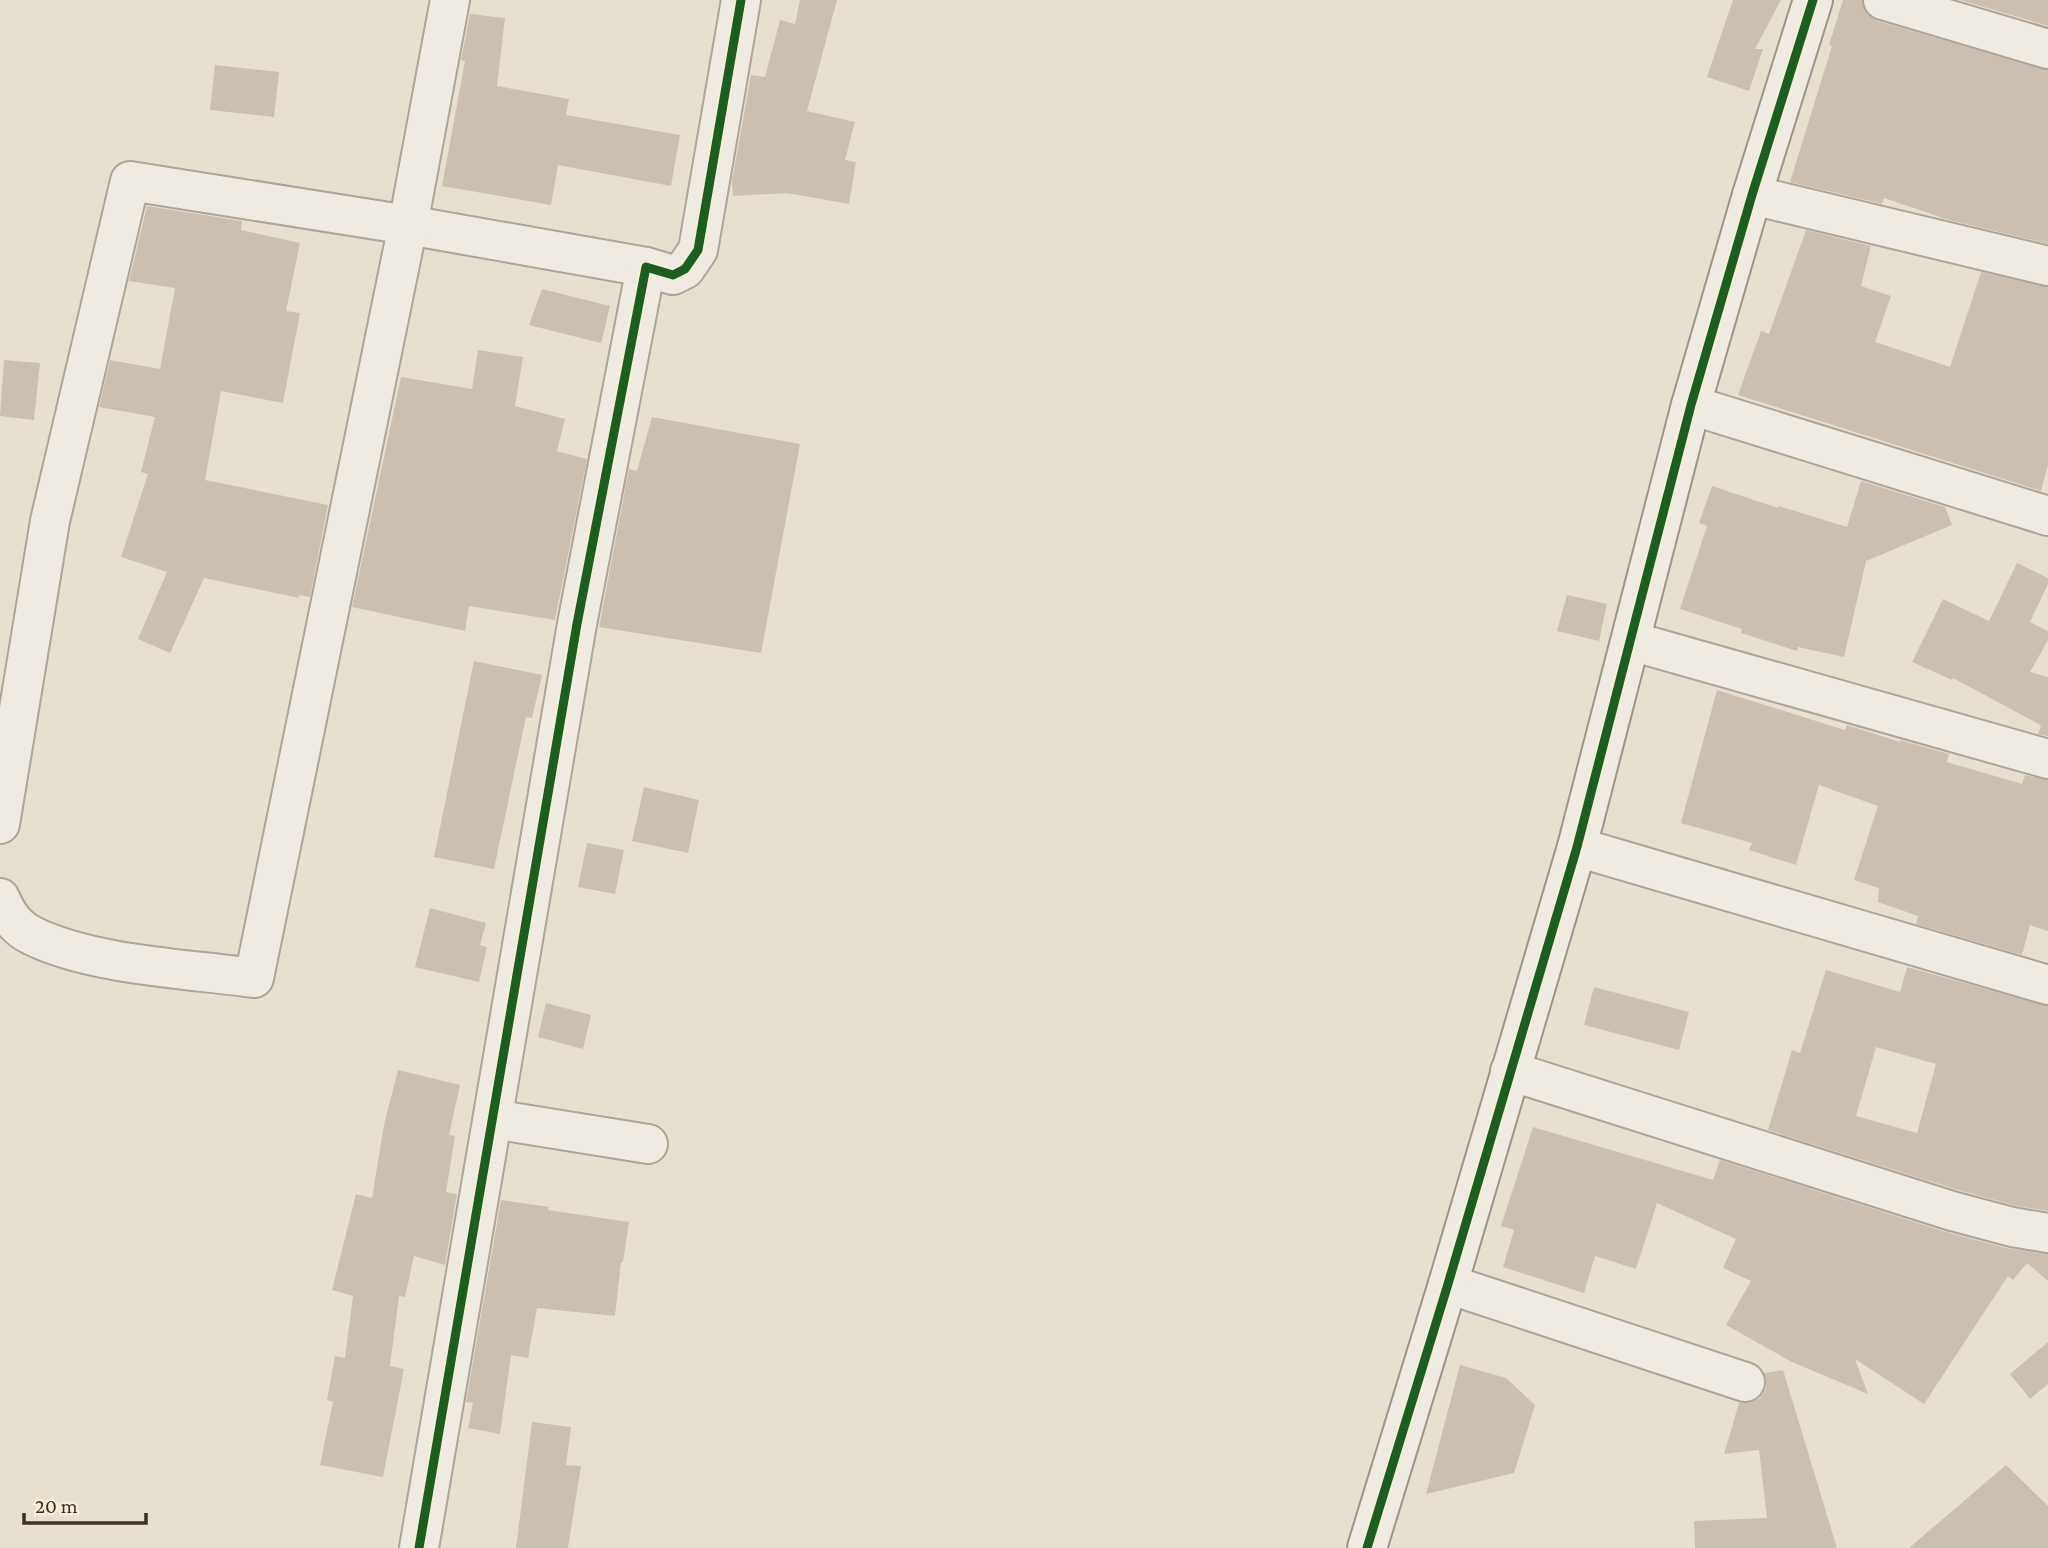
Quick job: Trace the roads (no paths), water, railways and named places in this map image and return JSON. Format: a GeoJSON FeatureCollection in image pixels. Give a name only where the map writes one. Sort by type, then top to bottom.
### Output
{"type":"FeatureCollection","features":[{"type":"Feature","properties":{"kind":"street"},"geometry":{"type":"LineString","coordinates":[[0,898],[8,916],[29,934],[71,950],[115,959],[254,978],[408,225],[450,0]]}},
{"type":"Feature","properties":{"kind":"street"},"geometry":{"type":"LineString","coordinates":[[0,824],[50,521],[130,181],[408,225],[646,267],[673,275],[685,269],[698,250],[741,0]]}},
{"type":"Feature","properties":{"kind":"street"},"geometry":{"type":"LineString","coordinates":[[1367,1548],[1577,847],[1691,405],[1752,195],[1814,0]]}},
{"type":"Feature","properties":{"kind":"street"},"geometry":{"type":"LineString","coordinates":[[1883,0],[2048,49]]}},
{"type":"Feature","properties":{"kind":"street"},"geometry":{"type":"LineString","coordinates":[[1752,195],[2048,266]]}},
{"type":"Feature","properties":{"kind":"street"},"geometry":{"type":"LineString","coordinates":[[419,1548],[580,611],[646,267]]}},
{"type":"Feature","properties":{"kind":"street"},"geometry":{"type":"LineString","coordinates":[[1691,405],[2048,516]]}},
{"type":"Feature","properties":{"kind":"street"},"geometry":{"type":"LineString","coordinates":[[1631,642],[2048,759]]}},
{"type":"Feature","properties":{"kind":"street"},"geometry":{"type":"LineString","coordinates":[[1577,847],[2048,985]]}},
{"type":"Feature","properties":{"kind":"street"},"geometry":{"type":"LineString","coordinates":[[1510,1071],[1952,1211],[2012,1227],[2048,1233]]}},
{"type":"Feature","properties":{"kind":"street"},"geometry":{"type":"LineString","coordinates":[[493,1119],[648,1144]]}},
{"type":"Feature","properties":{"kind":"street"},"geometry":{"type":"LineString","coordinates":[[1448,1284],[1745,1382]]}}]}
